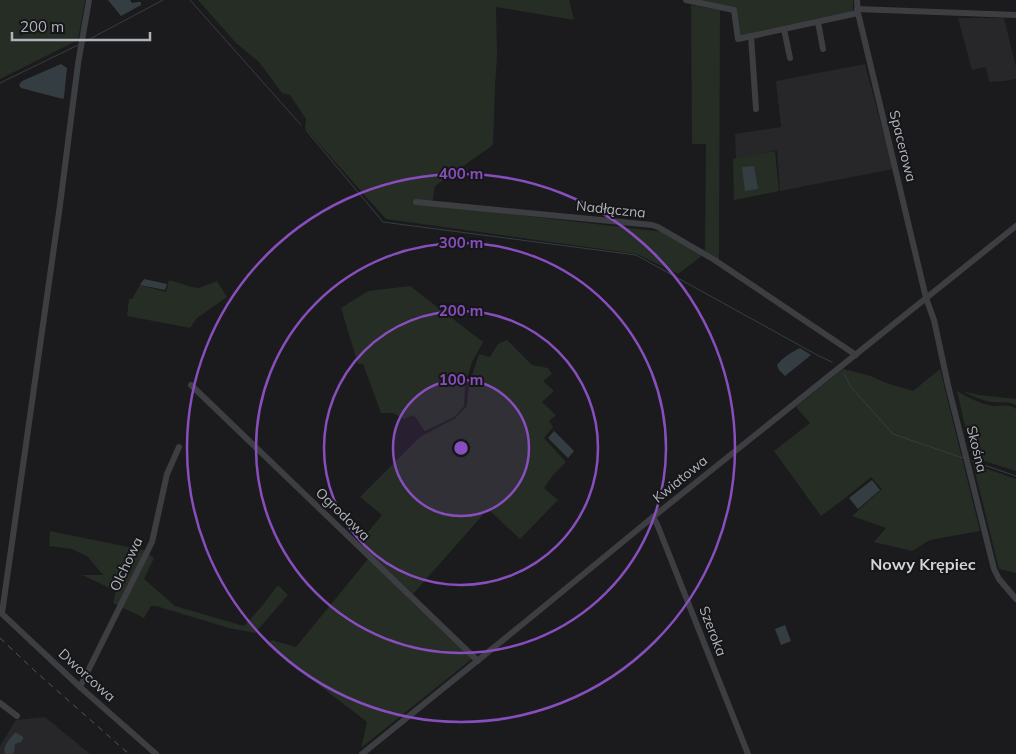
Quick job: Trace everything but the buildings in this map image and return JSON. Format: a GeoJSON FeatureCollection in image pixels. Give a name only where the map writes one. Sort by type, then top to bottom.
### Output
{"type":"FeatureCollection","features":[{"type":"Feature","properties":{"kind":"street"},"geometry":{"type":"LineString","coordinates":[[1,612],[60,205],[81,44],[89,0]]}},
{"type":"Feature","properties":{"kind":"street"},"geometry":{"type":"LineString","coordinates":[[686,0],[734,10],[738,39],[818,22],[858,11],[1016,15]]}},
{"type":"Feature","properties":{"kind":"street","name":"Spacerowa"},"geometry":{"type":"LineString","coordinates":[[857,0],[858,11],[926,298]]}},
{"type":"Feature","properties":{"kind":"street"},"geometry":{"type":"LineString","coordinates":[[818,22],[823,49]]}},
{"type":"Feature","properties":{"kind":"street"},"geometry":{"type":"LineString","coordinates":[[784,29],[790,58]]}},
{"type":"Feature","properties":{"kind":"street"},"geometry":{"type":"LineString","coordinates":[[751,36],[756,109]]}},
{"type":"Feature","properties":{"kind":"street","name":"Nadłączna"},"geometry":{"type":"LineString","coordinates":[[416,202],[658,227],[713,259],[856,355]]}},
{"type":"Feature","properties":{"kind":"street","name":"Kwiatowa"},"geometry":{"type":"LineString","coordinates":[[362,754],[1016,226]]}},
{"type":"Feature","properties":{"kind":"street","name":"Skośna"},"geometry":{"type":"LineString","coordinates":[[926,298],[934,320],[948,385],[995,572],[1016,599]]}},
{"type":"Feature","properties":{"kind":"street","name":"Ogrodowa"},"geometry":{"type":"LineString","coordinates":[[191,384],[478,661]]}},
{"type":"Feature","properties":{"kind":"street","name":"Olchowa"},"geometry":{"type":"LineString","coordinates":[[80,687],[152,542],[167,474],[179,447]]}},
{"type":"Feature","properties":{"kind":"street","name":"Szeroka"},"geometry":{"type":"LineString","coordinates":[[653,518],[748,754]]}},
{"type":"Feature","properties":{"kind":"street","name":"Dworcowa"},"geometry":{"type":"LineString","coordinates":[[1,612],[80,687],[156,754]]}},
{"type":"Feature","properties":{"kind":"street"},"geometry":{"type":"LineString","coordinates":[[0,704],[17,716]]}},
{"type":"Feature","properties":{"kind":"shaded area"},"geometry":{"type":"Polygon","coordinates":[[[0,0],[85,0],[78,40],[0,79],[0,0]]]}},
{"type":"Feature","properties":{"kind":"shaded area"},"geometry":{"type":"Polygon","coordinates":[[[108,0],[130,0],[132,3],[141,2],[141,5],[121,16],[108,0]]]}},
{"type":"Feature","properties":{"kind":"shaded area"},"geometry":{"type":"Polygon","coordinates":[[[198,0],[569,0],[574,20],[496,7],[497,56],[493,145],[435,186],[432,205],[664,232],[703,255],[678,274],[637,254],[386,219],[305,128],[306,119],[290,95],[282,93],[259,62],[236,43],[198,0]]]}},
{"type":"Feature","properties":{"kind":"shaded area"},"geometry":{"type":"Polygon","coordinates":[[[698,0],[853,0],[853,12],[739,36],[736,8],[698,0]]]}},
{"type":"Feature","properties":{"kind":"shaded area"},"geometry":{"type":"Polygon","coordinates":[[[691,5],[720,10],[719,260],[705,251],[706,144],[692,144],[691,5]]]}},
{"type":"Feature","properties":{"kind":"shaded area"},"geometry":{"type":"Polygon","coordinates":[[[958,18],[1004,18],[1016,67],[1016,79],[989,82],[986,67],[972,70],[958,18]]]}},
{"type":"Feature","properties":{"kind":"shaded area"},"geometry":{"type":"Polygon","coordinates":[[[61,64],[67,68],[63,99],[21,88],[19,85],[22,81],[61,64]]]}},
{"type":"Feature","properties":{"kind":"shaded area"},"geometry":{"type":"Polygon","coordinates":[[[865,64],[893,169],[780,191],[777,150],[736,159],[735,134],[781,127],[776,81],[865,64]]]}},
{"type":"Feature","properties":{"kind":"shaded area"},"geometry":{"type":"Polygon","coordinates":[[[775,151],[779,191],[734,200],[733,159],[775,151]]]}},
{"type":"Feature","properties":{"kind":"shaded area"},"geometry":{"type":"Polygon","coordinates":[[[754,166],[758,189],[745,191],[742,167],[754,166]]]}},
{"type":"Feature","properties":{"kind":"shaded area"},"geometry":{"type":"Polygon","coordinates":[[[144,279],[167,284],[165,290],[140,285],[144,279]]]}},
{"type":"Feature","properties":{"kind":"shaded area"},"geometry":{"type":"Polygon","coordinates":[[[169,280],[199,288],[217,281],[227,297],[197,318],[190,328],[127,316],[129,299],[132,299],[140,285],[166,292],[169,280]]]}},
{"type":"Feature","properties":{"kind":"shaded area"},"geometry":{"type":"Polygon","coordinates":[[[410,286],[483,342],[472,362],[465,385],[464,406],[454,417],[425,431],[414,415],[404,419],[393,413],[381,413],[363,364],[358,364],[341,308],[368,291],[410,286]]]}},
{"type":"Feature","properties":{"kind":"shaded area"},"geometry":{"type":"Polygon","coordinates":[[[507,340],[532,365],[548,368],[552,374],[543,381],[554,391],[542,402],[556,415],[549,421],[553,427],[544,438],[566,462],[553,475],[544,488],[558,500],[520,539],[488,509],[413,594],[363,548],[363,538],[382,515],[360,497],[420,437],[454,419],[467,406],[469,384],[479,354],[490,357],[498,344],[507,340]]]}},
{"type":"Feature","properties":{"kind":"shaded area"},"geometry":{"type":"Polygon","coordinates":[[[800,348],[811,355],[785,376],[777,365],[785,357],[800,348]]]}},
{"type":"Feature","properties":{"kind":"shaded area"},"geometry":{"type":"Polygon","coordinates":[[[843,369],[871,376],[886,383],[913,391],[940,369],[980,531],[930,540],[912,551],[874,542],[886,528],[852,516],[882,489],[871,477],[821,516],[774,451],[810,423],[796,407],[843,369]]]}},
{"type":"Feature","properties":{"kind":"shaded area"},"geometry":{"type":"Polygon","coordinates":[[[957,391],[987,405],[1007,406],[1016,409],[1016,471],[972,457],[957,391]]]}},
{"type":"Feature","properties":{"kind":"shaded area"},"geometry":{"type":"Polygon","coordinates":[[[962,391],[1016,399],[1016,405],[988,401],[962,391]]]}},
{"type":"Feature","properties":{"kind":"shaded area"},"geometry":{"type":"Polygon","coordinates":[[[554,431],[574,451],[568,458],[548,438],[554,431]]]}},
{"type":"Feature","properties":{"kind":"shaded area"},"geometry":{"type":"Polygon","coordinates":[[[973,464],[1016,479],[1016,573],[999,569],[973,464]]]}},
{"type":"Feature","properties":{"kind":"shaded area"},"geometry":{"type":"Polygon","coordinates":[[[872,480],[880,490],[858,509],[849,498],[872,480]]]}},
{"type":"Feature","properties":{"kind":"shaded area"},"geometry":{"type":"Polygon","coordinates":[[[50,531],[143,550],[154,558],[144,579],[175,606],[244,626],[278,585],[288,595],[255,633],[229,628],[156,606],[151,606],[144,618],[113,603],[116,591],[82,575],[103,575],[88,557],[72,549],[49,546],[50,531]]]}},
{"type":"Feature","properties":{"kind":"shaded area"},"geometry":{"type":"Polygon","coordinates":[[[368,559],[473,658],[361,748],[367,722],[267,645],[272,640],[296,647],[368,559]]]}},
{"type":"Feature","properties":{"kind":"shaded area"},"geometry":{"type":"Polygon","coordinates":[[[785,625],[791,641],[781,645],[775,629],[785,625]]]}},
{"type":"Feature","properties":{"kind":"shaded area"},"geometry":{"type":"Polygon","coordinates":[[[45,717],[90,754],[0,754],[0,746],[16,720],[45,717]]]}},
{"type":"Feature","properties":{"kind":"shaded area"},"geometry":{"type":"Polygon","coordinates":[[[15,733],[23,737],[23,739],[15,744],[12,754],[5,754],[6,746],[15,733]]]}},
{"type":"Feature","properties":{"kind":"waterway"},"geometry":{"type":"LineString","coordinates":[[84,42],[163,0]]}},
{"type":"Feature","properties":{"kind":"waterway"},"geometry":{"type":"LineString","coordinates":[[190,0],[301,125]]}},
{"type":"Feature","properties":{"kind":"waterway"},"geometry":{"type":"LineString","coordinates":[[0,83],[78,45]]}},
{"type":"Feature","properties":{"kind":"waterway"},"geometry":{"type":"LineString","coordinates":[[306,130],[383,222],[636,255],[832,362]]}},
{"type":"Feature","properties":{"kind":"waterway"},"geometry":{"type":"LineString","coordinates":[[844,374],[851,387],[893,434],[963,458]]}},
{"type":"Feature","properties":{"kind":"waterway"},"geometry":{"type":"LineString","coordinates":[[972,461],[1016,476]]}},
{"type":"Feature","properties":{"kind":"railway"},"geometry":{"type":"LineString","coordinates":[[0,638],[129,754]]}},
{"type":"Feature","properties":{"kind":"district","name":"Nowy Krępiec"},"geometry":{"type":"Point","coordinates":[923,564]}}]}
